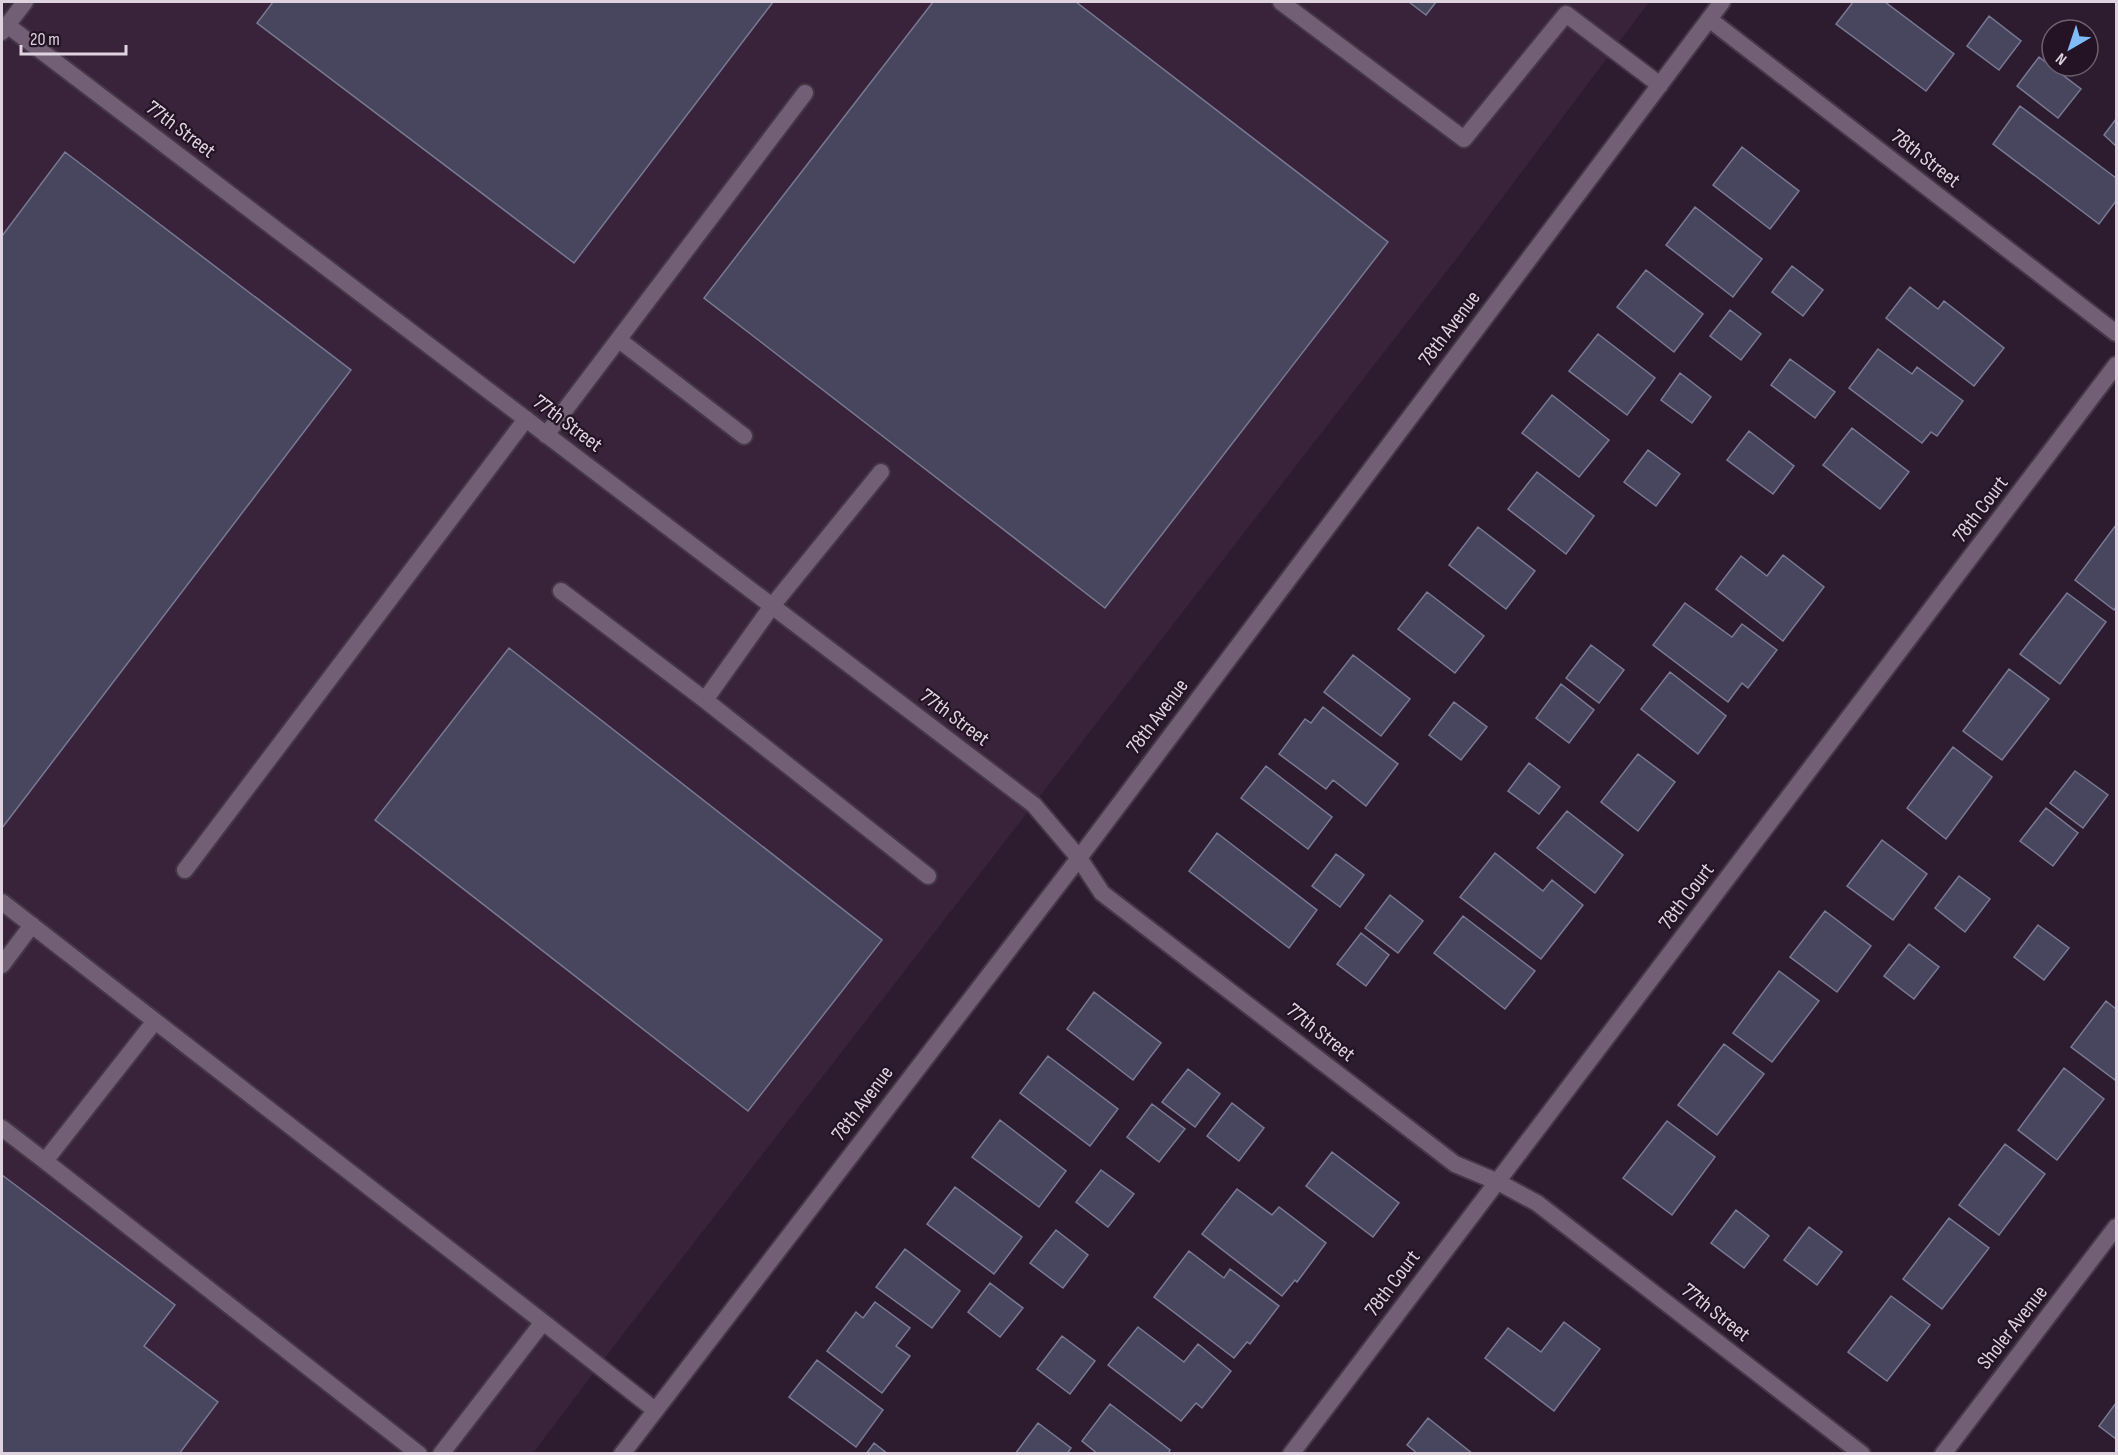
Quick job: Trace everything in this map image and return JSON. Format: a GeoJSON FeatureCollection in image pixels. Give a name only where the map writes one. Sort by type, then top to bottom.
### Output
{"type":"FeatureCollection","features":[{"type":"Feature","properties":{"kind":"street"},"geometry":{"type":"LineString","coordinates":[[4,28],[24,2]]}},
{"type":"Feature","properties":{"kind":"street"},"geometry":{"type":"LineString","coordinates":[[1281,2],[1464,139],[1566,14],[1660,85]]}},
{"type":"Feature","properties":{"kind":"street","name":"78th Avenue"},"geometry":{"type":"LineString","coordinates":[[622,1454],[1079,858],[1722,2]]}},
{"type":"Feature","properties":{"kind":"street","name":"78th Street"},"geometry":{"type":"LineString","coordinates":[[1709,19],[2116,333]]}},
{"type":"Feature","properties":{"kind":"street","name":"77th Street"},"geometry":{"type":"LineString","coordinates":[[4,28],[526,419],[1034,805],[1079,858],[1102,893],[1120,907],[1455,1164],[1498,1182],[1537,1203],[1862,1454]]}},
{"type":"Feature","properties":{"kind":"street"},"geometry":{"type":"LineString","coordinates":[[546,435],[805,93]]}},
{"type":"Feature","properties":{"kind":"street"},"geometry":{"type":"LineString","coordinates":[[619,340],[744,436]]}},
{"type":"Feature","properties":{"kind":"street","name":"78th Court"},"geometry":{"type":"LineString","coordinates":[[1291,1454],[2116,365]]}},
{"type":"Feature","properties":{"kind":"street"},"geometry":{"type":"LineString","coordinates":[[184,870],[526,419]]}},
{"type":"Feature","properties":{"kind":"street"},"geometry":{"type":"LineString","coordinates":[[705,700],[772,606],[881,472]]}},
{"type":"Feature","properties":{"kind":"street"},"geometry":{"type":"LineString","coordinates":[[561,591],[705,700],[928,876]]}},
{"type":"Feature","properties":{"kind":"street"},"geometry":{"type":"LineString","coordinates":[[2,902],[655,1410]]}},
{"type":"Feature","properties":{"kind":"street"},"geometry":{"type":"LineString","coordinates":[[2,965],[32,925]]}},
{"type":"Feature","properties":{"kind":"street"},"geometry":{"type":"LineString","coordinates":[[45,1161],[155,1021]]}},
{"type":"Feature","properties":{"kind":"street"},"geometry":{"type":"LineString","coordinates":[[2,1128],[419,1454]]}},
{"type":"Feature","properties":{"kind":"street","name":"Sholer Avenue"},"geometry":{"type":"LineString","coordinates":[[1943,1454],[2116,1227]]}},
{"type":"Feature","properties":{"kind":"street"},"geometry":{"type":"LineString","coordinates":[[441,1454],[543,1322]]}},
{"type":"Feature","properties":{"kind":"shaded area"},"geometry":{"type":"Polygon","coordinates":[[[2,2],[1649,2],[1460,254],[533,1453],[2,1454],[2,2]]]}},
{"type":"Feature","properties":{"kind":"building"},"geometry":{"type":"Polygon","coordinates":[[[273,2],[773,2],[574,263],[257,23],[273,2]]]}},
{"type":"Feature","properties":{"kind":"building"},"geometry":{"type":"Polygon","coordinates":[[[933,2],[1076,2],[1388,242],[1105,608],[704,298],[933,2]]]}},
{"type":"Feature","properties":{"kind":"building"},"geometry":{"type":"Polygon","coordinates":[[[1409,2],[1436,2],[1426,15],[1409,2]]]}},
{"type":"Feature","properties":{"kind":"building"},"geometry":{"type":"Polygon","coordinates":[[[1853,2],[1885,2],[1954,54],[1926,91],[1836,24],[1853,2]]]}},
{"type":"Feature","properties":{"kind":"building"},"geometry":{"type":"Polygon","coordinates":[[[1989,16],[2021,41],[1999,70],[1967,46],[1989,16]]]}},
{"type":"Feature","properties":{"kind":"building"},"geometry":{"type":"Polygon","coordinates":[[[2039,57],[2040,78],[2067,78],[2081,89],[2058,118],[2017,86],[2039,57]]]}},
{"type":"Feature","properties":{"kind":"building"},"geometry":{"type":"Polygon","coordinates":[[[2020,106],[2116,178],[2116,201],[2099,224],[1993,144],[2020,106]]]}},
{"type":"Feature","properties":{"kind":"building"},"geometry":{"type":"Polygon","coordinates":[[[2116,119],[2116,146],[2104,135],[2116,119]]]}},
{"type":"Feature","properties":{"kind":"building"},"geometry":{"type":"Polygon","coordinates":[[[1742,147],[1799,191],[1770,229],[1713,185],[1742,147]]]}},
{"type":"Feature","properties":{"kind":"building"},"geometry":{"type":"Polygon","coordinates":[[[65,152],[351,370],[2,828],[2,236],[65,152]]]}},
{"type":"Feature","properties":{"kind":"building"},"geometry":{"type":"Polygon","coordinates":[[[1695,207],[1762,259],[1733,297],[1666,245],[1695,207]]]}},
{"type":"Feature","properties":{"kind":"building"},"geometry":{"type":"Polygon","coordinates":[[[1792,266],[1823,290],[1803,316],[1772,292],[1792,266]]]}},
{"type":"Feature","properties":{"kind":"building"},"geometry":{"type":"Polygon","coordinates":[[[1646,270],[1703,314],[1674,352],[1617,307],[1646,270]]]}},
{"type":"Feature","properties":{"kind":"building"},"geometry":{"type":"Polygon","coordinates":[[[1910,287],[1938,309],[1944,301],[2004,348],[1974,386],[1886,318],[1910,287]]]}},
{"type":"Feature","properties":{"kind":"building"},"geometry":{"type":"Polygon","coordinates":[[[1730,310],[1761,334],[1741,360],[1710,336],[1730,310]]]}},
{"type":"Feature","properties":{"kind":"building"},"geometry":{"type":"Polygon","coordinates":[[[1598,334],[1655,378],[1627,415],[1569,371],[1598,334]]]}},
{"type":"Feature","properties":{"kind":"building"},"geometry":{"type":"Polygon","coordinates":[[[1878,349],[1912,374],[1917,367],[1963,401],[1937,436],[1931,432],[1922,443],[1849,388],[1878,349]]]}},
{"type":"Feature","properties":{"kind":"building"},"geometry":{"type":"Polygon","coordinates":[[[1790,359],[1835,392],[1815,418],[1771,385],[1790,359]]]}},
{"type":"Feature","properties":{"kind":"building"},"geometry":{"type":"Polygon","coordinates":[[[1680,373],[1711,397],[1692,423],[1661,400],[1680,373]]]}},
{"type":"Feature","properties":{"kind":"building"},"geometry":{"type":"Polygon","coordinates":[[[1552,395],[1609,440],[1579,477],[1522,433],[1552,395]]]}},
{"type":"Feature","properties":{"kind":"building"},"geometry":{"type":"Polygon","coordinates":[[[1852,428],[1909,472],[1880,509],[1823,465],[1852,428]]]}},
{"type":"Feature","properties":{"kind":"building"},"geometry":{"type":"Polygon","coordinates":[[[1749,431],[1794,466],[1773,494],[1727,460],[1749,431]]]}},
{"type":"Feature","properties":{"kind":"building"},"geometry":{"type":"Polygon","coordinates":[[[1648,450],[1680,474],[1656,506],[1624,482],[1648,450]]]}},
{"type":"Feature","properties":{"kind":"building"},"geometry":{"type":"Polygon","coordinates":[[[1537,472],[1594,516],[1566,554],[1508,509],[1537,472]]]}},
{"type":"Feature","properties":{"kind":"building"},"geometry":{"type":"Polygon","coordinates":[[[2116,525],[2116,607],[2114,610],[2075,580],[2116,525]]]}},
{"type":"Feature","properties":{"kind":"building"},"geometry":{"type":"Polygon","coordinates":[[[1478,527],[1535,571],[1506,609],[1449,565],[1478,527]]]}},
{"type":"Feature","properties":{"kind":"building"},"geometry":{"type":"Polygon","coordinates":[[[1783,555],[1824,587],[1783,641],[1716,589],[1741,556],[1767,576],[1783,555]]]}},
{"type":"Feature","properties":{"kind":"building"},"geometry":{"type":"Polygon","coordinates":[[[1427,592],[1484,636],[1455,673],[1398,629],[1427,592]]]}},
{"type":"Feature","properties":{"kind":"building"},"geometry":{"type":"Polygon","coordinates":[[[2067,593],[2106,622],[2060,684],[2020,654],[2067,593]]]}},
{"type":"Feature","properties":{"kind":"building"},"geometry":{"type":"Polygon","coordinates":[[[1685,603],[1732,637],[1742,624],[1777,650],[1748,688],[1742,683],[1728,702],[1653,645],[1685,603]]]}},
{"type":"Feature","properties":{"kind":"building"},"geometry":{"type":"Polygon","coordinates":[[[1591,645],[1624,670],[1599,703],[1566,678],[1591,645]]]}},
{"type":"Feature","properties":{"kind":"building"},"geometry":{"type":"Polygon","coordinates":[[[509,648],[882,940],[748,1111],[375,820],[509,648]]]}},
{"type":"Feature","properties":{"kind":"building"},"geometry":{"type":"Polygon","coordinates":[[[1353,655],[1410,699],[1381,736],[1324,692],[1353,655]]]}},
{"type":"Feature","properties":{"kind":"building"},"geometry":{"type":"Polygon","coordinates":[[[2009,669],[2049,699],[2002,760],[1963,731],[2009,669]]]}},
{"type":"Feature","properties":{"kind":"building"},"geometry":{"type":"Polygon","coordinates":[[[1670,672],[1726,716],[1698,754],[1641,709],[1670,672]]]}},
{"type":"Feature","properties":{"kind":"building"},"geometry":{"type":"Polygon","coordinates":[[[1561,684],[1594,710],[1569,743],[1536,718],[1561,684]]]}},
{"type":"Feature","properties":{"kind":"building"},"geometry":{"type":"Polygon","coordinates":[[[1454,702],[1487,727],[1461,760],[1429,735],[1454,702]]]}},
{"type":"Feature","properties":{"kind":"building"},"geometry":{"type":"Polygon","coordinates":[[[1323,707],[1398,764],[1366,806],[1333,780],[1326,789],[1279,754],[1305,719],[1311,723],[1323,707]]]}},
{"type":"Feature","properties":{"kind":"building"},"geometry":{"type":"Polygon","coordinates":[[[1953,747],[1992,777],[1946,839],[1907,808],[1953,747]]]}},
{"type":"Feature","properties":{"kind":"building"},"geometry":{"type":"Polygon","coordinates":[[[1638,754],[1675,782],[1638,831],[1601,802],[1638,754]]]}},
{"type":"Feature","properties":{"kind":"building"},"geometry":{"type":"Polygon","coordinates":[[[1529,763],[1560,787],[1539,814],[1508,791],[1529,763]]]}},
{"type":"Feature","properties":{"kind":"building"},"geometry":{"type":"Polygon","coordinates":[[[1266,766],[1332,817],[1308,849],[1241,798],[1266,766]]]}},
{"type":"Feature","properties":{"kind":"building"},"geometry":{"type":"Polygon","coordinates":[[[2075,771],[2108,795],[2083,828],[2050,803],[2075,771]]]}},
{"type":"Feature","properties":{"kind":"building"},"geometry":{"type":"Polygon","coordinates":[[[2046,808],[2078,833],[2053,866],[2020,841],[2046,808]]]}},
{"type":"Feature","properties":{"kind":"building"},"geometry":{"type":"Polygon","coordinates":[[[1567,811],[1623,855],[1595,893],[1537,848],[1567,811]]]}},
{"type":"Feature","properties":{"kind":"building"},"geometry":{"type":"Polygon","coordinates":[[[1217,833],[1317,910],[1289,948],[1189,871],[1217,833]]]}},
{"type":"Feature","properties":{"kind":"building"},"geometry":{"type":"Polygon","coordinates":[[[1882,840],[1927,874],[1893,920],[1847,886],[1882,840]]]}},
{"type":"Feature","properties":{"kind":"building"},"geometry":{"type":"Polygon","coordinates":[[[1495,853],[1543,891],[1552,880],[1583,905],[1541,959],[1460,897],[1495,853]]]}},
{"type":"Feature","properties":{"kind":"building"},"geometry":{"type":"Polygon","coordinates":[[[1336,854],[1364,875],[1340,907],[1312,886],[1336,854]]]}},
{"type":"Feature","properties":{"kind":"building"},"geometry":{"type":"Polygon","coordinates":[[[1959,876],[1990,899],[1965,932],[1935,908],[1959,876]]]}},
{"type":"Feature","properties":{"kind":"building"},"geometry":{"type":"Polygon","coordinates":[[[1390,895],[1423,921],[1398,953],[1365,928],[1390,895]]]}},
{"type":"Feature","properties":{"kind":"building"},"geometry":{"type":"Polygon","coordinates":[[[1825,911],[1871,946],[1837,992],[1790,957],[1825,911]]]}},
{"type":"Feature","properties":{"kind":"building"},"geometry":{"type":"Polygon","coordinates":[[[1463,916],[1535,971],[1505,1009],[1434,953],[1463,916]]]}},
{"type":"Feature","properties":{"kind":"building"},"geometry":{"type":"Polygon","coordinates":[[[2038,925],[2069,948],[2044,980],[2014,957],[2038,925]]]}},
{"type":"Feature","properties":{"kind":"building"},"geometry":{"type":"Polygon","coordinates":[[[1361,933],[1389,955],[1366,986],[1337,964],[1361,933]]]}},
{"type":"Feature","properties":{"kind":"building"},"geometry":{"type":"Polygon","coordinates":[[[1909,944],[1939,967],[1914,999],[1884,976],[1909,944]]]}},
{"type":"Feature","properties":{"kind":"building"},"geometry":{"type":"Polygon","coordinates":[[[1779,971],[1819,1001],[1772,1062],[1733,1033],[1779,971]]]}},
{"type":"Feature","properties":{"kind":"building"},"geometry":{"type":"Polygon","coordinates":[[[1094,992],[1161,1043],[1133,1080],[1067,1029],[1094,992]]]}},
{"type":"Feature","properties":{"kind":"building"},"geometry":{"type":"Polygon","coordinates":[[[2106,1001],[2116,1009],[2115,1080],[2071,1047],[2106,1001]]]}},
{"type":"Feature","properties":{"kind":"building"},"geometry":{"type":"Polygon","coordinates":[[[1724,1044],[1764,1074],[1717,1135],[1678,1105],[1724,1044]]]}},
{"type":"Feature","properties":{"kind":"building"},"geometry":{"type":"Polygon","coordinates":[[[1048,1056],[1118,1109],[1090,1146],[1020,1093],[1048,1056]]]}},
{"type":"Feature","properties":{"kind":"building"},"geometry":{"type":"Polygon","coordinates":[[[2064,1068],[2104,1099],[2057,1160],[2018,1130],[2064,1068]]]}},
{"type":"Feature","properties":{"kind":"building"},"geometry":{"type":"Polygon","coordinates":[[[1188,1069],[1220,1094],[1195,1127],[1162,1102],[1188,1069]]]}},
{"type":"Feature","properties":{"kind":"building"},"geometry":{"type":"Polygon","coordinates":[[[1232,1103],[1264,1128],[1239,1161],[1207,1136],[1232,1103]]]}},
{"type":"Feature","properties":{"kind":"building"},"geometry":{"type":"Polygon","coordinates":[[[1152,1104],[1185,1129],[1159,1162],[1127,1137],[1152,1104]]]}},
{"type":"Feature","properties":{"kind":"building"},"geometry":{"type":"Polygon","coordinates":[[[1000,1120],[1066,1171],[1039,1207],[972,1157],[1000,1120]]]}},
{"type":"Feature","properties":{"kind":"building"},"geometry":{"type":"Polygon","coordinates":[[[1667,1121],[1715,1157],[1672,1215],[1623,1178],[1667,1121]]]}},
{"type":"Feature","properties":{"kind":"building"},"geometry":{"type":"Polygon","coordinates":[[[2005,1144],[2045,1174],[1999,1235],[1959,1205],[2005,1144]]]}},
{"type":"Feature","properties":{"kind":"building"},"geometry":{"type":"Polygon","coordinates":[[[1332,1152],[1399,1203],[1373,1237],[1306,1186],[1332,1152]]]}},
{"type":"Feature","properties":{"kind":"building"},"geometry":{"type":"Polygon","coordinates":[[[1101,1170],[1134,1194],[1108,1227],[1076,1202],[1101,1170]]]}},
{"type":"Feature","properties":{"kind":"building"},"geometry":{"type":"Polygon","coordinates":[[[2,1175],[175,1305],[144,1346],[218,1402],[179,1454],[2,1454],[2,1175]]]}},
{"type":"Feature","properties":{"kind":"building"},"geometry":{"type":"Polygon","coordinates":[[[955,1187],[1022,1237],[994,1274],[927,1224],[955,1187]]]}},
{"type":"Feature","properties":{"kind":"building"},"geometry":{"type":"Polygon","coordinates":[[[1237,1189],[1272,1215],[1279,1207],[1326,1243],[1297,1282],[1295,1280],[1282,1296],[1202,1234],[1237,1189]]]}},
{"type":"Feature","properties":{"kind":"building"},"geometry":{"type":"Polygon","coordinates":[[[1736,1210],[1769,1236],[1744,1268],[1711,1243],[1736,1210]]]}},
{"type":"Feature","properties":{"kind":"building"},"geometry":{"type":"Polygon","coordinates":[[[1949,1218],[1989,1248],[1942,1309],[1903,1279],[1949,1218]]]}},
{"type":"Feature","properties":{"kind":"building"},"geometry":{"type":"Polygon","coordinates":[[[1809,1227],[1842,1252],[1817,1285],[1784,1260],[1809,1227]]]}},
{"type":"Feature","properties":{"kind":"building"},"geometry":{"type":"Polygon","coordinates":[[[1056,1230],[1088,1255],[1063,1288],[1030,1263],[1056,1230]]]}},
{"type":"Feature","properties":{"kind":"building"},"geometry":{"type":"Polygon","coordinates":[[[905,1249],[960,1291],[932,1328],[876,1287],[905,1249]]]}},
{"type":"Feature","properties":{"kind":"building"},"geometry":{"type":"Polygon","coordinates":[[[1189,1251],[1224,1278],[1230,1269],[1279,1306],[1250,1344],[1247,1342],[1234,1358],[1154,1297],[1189,1251]]]}},
{"type":"Feature","properties":{"kind":"building"},"geometry":{"type":"Polygon","coordinates":[[[990,1283],[1023,1308],[1000,1337],[968,1312],[990,1283]]]}},
{"type":"Feature","properties":{"kind":"building"},"geometry":{"type":"Polygon","coordinates":[[[1891,1296],[1930,1325],[1887,1381],[1848,1352],[1891,1296]]]}},
{"type":"Feature","properties":{"kind":"building"},"geometry":{"type":"Polygon","coordinates":[[[875,1302],[910,1328],[896,1346],[910,1356],[882,1393],[827,1351],[856,1312],[863,1318],[875,1302]]]}},
{"type":"Feature","properties":{"kind":"building"},"geometry":{"type":"Polygon","coordinates":[[[1564,1322],[1600,1349],[1554,1411],[1485,1358],[1508,1328],[1541,1352],[1564,1322]]]}},
{"type":"Feature","properties":{"kind":"building"},"geometry":{"type":"Polygon","coordinates":[[[1138,1327],[1184,1362],[1198,1344],[1231,1371],[1202,1408],[1196,1403],[1181,1421],[1108,1365],[1138,1327]]]}},
{"type":"Feature","properties":{"kind":"building"},"geometry":{"type":"Polygon","coordinates":[[[1062,1336],[1095,1361],[1070,1394],[1037,1369],[1062,1336]]]}},
{"type":"Feature","properties":{"kind":"building"},"geometry":{"type":"Polygon","coordinates":[[[817,1360],[883,1410],[856,1447],[789,1397],[817,1360]]]}},
{"type":"Feature","properties":{"kind":"building"},"geometry":{"type":"Polygon","coordinates":[[[2116,1403],[2116,1439],[2099,1426],[2116,1403]]]}},
{"type":"Feature","properties":{"kind":"building"},"geometry":{"type":"Polygon","coordinates":[[[1110,1404],[1170,1450],[1168,1454],[1098,1454],[1082,1441],[1110,1404]]]}},
{"type":"Feature","properties":{"kind":"building"},"geometry":{"type":"Polygon","coordinates":[[[1428,1418],[1473,1454],[1418,1454],[1407,1445],[1428,1418]]]}},
{"type":"Feature","properties":{"kind":"building"},"geometry":{"type":"Polygon","coordinates":[[[1038,1423],[1071,1448],[1067,1454],[1015,1454],[1038,1423]]]}},
{"type":"Feature","properties":{"kind":"building"},"geometry":{"type":"Polygon","coordinates":[[[874,1443],[888,1454],[866,1454],[874,1443]]]}}]}
